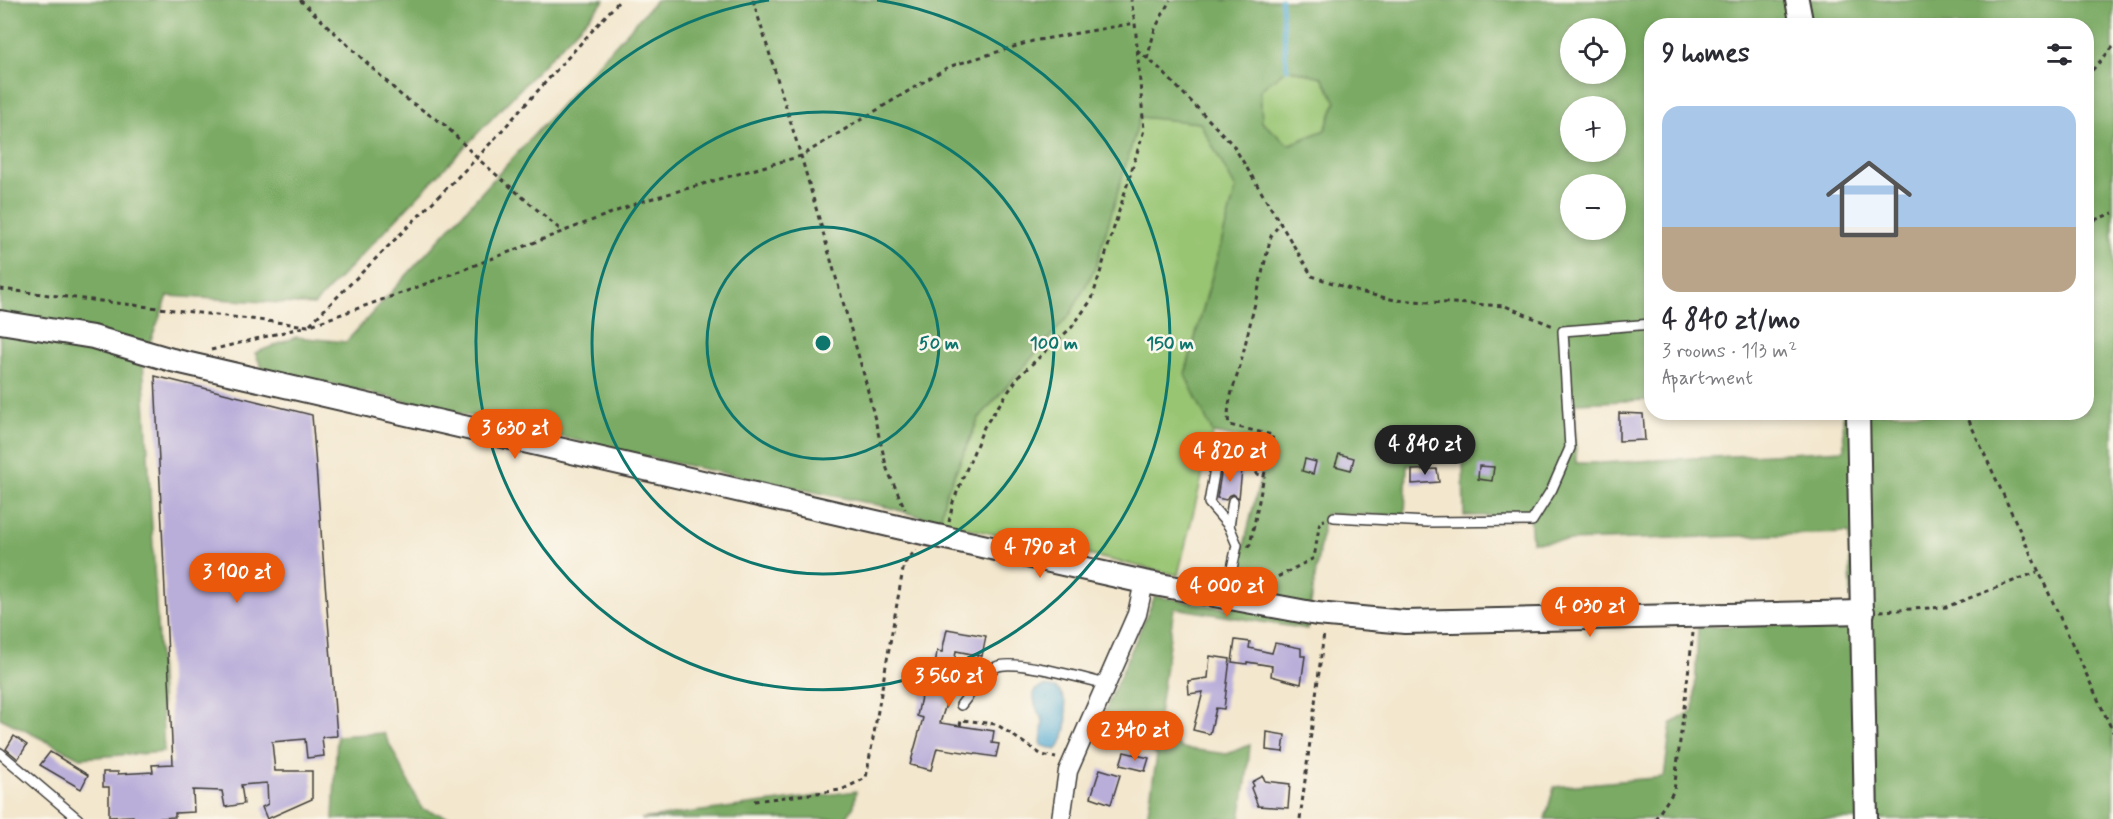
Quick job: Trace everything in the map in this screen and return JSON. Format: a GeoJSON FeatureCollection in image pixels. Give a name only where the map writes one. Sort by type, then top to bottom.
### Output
{"type":"FeatureCollection","features":[{"type":"Feature","properties":{"kind":"street"},"geometry":{"type":"LineString","coordinates":[[1797,0],[1800,18]]}},
{"type":"Feature","properties":{"kind":"street"},"geometry":{"type":"LineString","coordinates":[[0,322],[93,337],[183,362],[1144,582],[1317,614],[1406,622],[1863,612]]}},
{"type":"Feature","properties":{"kind":"street"},"geometry":{"type":"LineString","coordinates":[[1858,420],[1866,819]]}},
{"type":"Feature","properties":{"kind":"street"},"geometry":{"type":"LineString","coordinates":[[1060,819],[1068,771],[1137,614],[1144,582]]}},
{"type":"Feature","properties":{"kind":"lane"},"geometry":{"type":"LineString","coordinates":[[1334,517],[1427,522],[1532,521],[1551,489],[1570,448],[1563,331],[1644,325]]}},
{"type":"Feature","properties":{"kind":"lane"},"geometry":{"type":"LineString","coordinates":[[1215,468],[1209,503],[1229,526],[1237,545],[1231,598]]}},
{"type":"Feature","properties":{"kind":"lane"},"geometry":{"type":"LineString","coordinates":[[1229,526],[1233,501]]}},
{"type":"Feature","properties":{"kind":"lane"},"geometry":{"type":"LineString","coordinates":[[961,705],[995,667],[1004,664],[1039,668],[1106,684]]}},
{"type":"Feature","properties":{"kind":"lane"},"geometry":{"type":"LineString","coordinates":[[0,753],[78,819]]}},
{"type":"Feature","properties":{"kind":"path"},"geometry":{"type":"LineString","coordinates":[[300,0],[402,96],[446,126],[477,158],[562,232]]}},
{"type":"Feature","properties":{"kind":"path"},"geometry":{"type":"LineString","coordinates":[[308,326],[477,158],[620,0]]}},
{"type":"Feature","properties":{"kind":"path"},"geometry":{"type":"LineString","coordinates":[[753,0],[864,375],[887,469],[902,506],[908,513]]}},
{"type":"Feature","properties":{"kind":"path"},"geometry":{"type":"LineString","coordinates":[[754,801],[842,790],[866,778],[904,564],[937,536],[984,427],[1019,376],[1072,327],[1092,299],[1144,130],[1131,0]]}},
{"type":"Feature","properties":{"kind":"path"},"geometry":{"type":"LineString","coordinates":[[1147,59],[1155,29],[1170,0]]}},
{"type":"Feature","properties":{"kind":"path"},"geometry":{"type":"LineString","coordinates":[[206,351],[308,326],[407,291],[643,201],[801,156],[948,68],[1033,41],[1135,23]]}},
{"type":"Feature","properties":{"kind":"path"},"geometry":{"type":"LineString","coordinates":[[2094,68],[2113,47]]}},
{"type":"Feature","properties":{"kind":"path"},"geometry":{"type":"LineString","coordinates":[[1137,50],[1159,68],[1233,145],[1312,276],[1359,292],[1395,300],[1505,306],[1563,331]]}},
{"type":"Feature","properties":{"kind":"path"},"geometry":{"type":"LineString","coordinates":[[2094,220],[2113,213]]}},
{"type":"Feature","properties":{"kind":"path"},"geometry":{"type":"LineString","coordinates":[[1235,557],[1250,545],[1273,435],[1229,425],[1227,416],[1271,236],[1281,222]]}},
{"type":"Feature","properties":{"kind":"path"},"geometry":{"type":"LineString","coordinates":[[0,289],[308,326]]}},
{"type":"Feature","properties":{"kind":"path"},"geometry":{"type":"LineString","coordinates":[[1969,420],[2113,732]]}},
{"type":"Feature","properties":{"kind":"path"},"geometry":{"type":"LineString","coordinates":[[1215,468],[1220,460],[1230,456],[1251,459],[1257,474],[1264,476]]}},
{"type":"Feature","properties":{"kind":"path"},"geometry":{"type":"LineString","coordinates":[[1231,598],[1314,558],[1320,521],[1334,517]]}},
{"type":"Feature","properties":{"kind":"path"},"geometry":{"type":"LineString","coordinates":[[1863,612],[1946,607],[2038,571]]}},
{"type":"Feature","properties":{"kind":"path"},"geometry":{"type":"LineString","coordinates":[[1655,819],[1674,791],[1693,647],[1694,616]]}},
{"type":"Feature","properties":{"kind":"path"},"geometry":{"type":"LineString","coordinates":[[1300,819],[1323,641]]}},
{"type":"Feature","properties":{"kind":"path"},"geometry":{"type":"LineString","coordinates":[[960,726],[961,720],[996,724],[1042,755],[1072,762]]}},
{"type":"Feature","properties":{"kind":"green space"},"geometry":{"type":"Polygon","coordinates":[[[0,0],[605,0],[314,305],[168,296],[143,360],[164,752],[80,758],[0,718],[0,0]]]}},
{"type":"Feature","properties":{"kind":"green space"},"geometry":{"type":"Polygon","coordinates":[[[656,0],[2113,0],[2113,819],[1545,819],[1554,787],[1664,777],[1671,724],[1694,710],[1698,627],[1852,622],[1849,533],[1532,542],[1530,515],[1464,516],[1463,460],[1407,465],[1405,516],[1325,514],[1307,629],[1174,608],[1158,722],[1181,748],[1227,754],[1250,745],[1247,776],[1240,819],[1147,819],[1157,755],[1101,720],[1155,596],[1231,609],[1269,443],[1213,433],[1185,375],[1236,189],[1200,123],[1140,117],[1095,268],[1071,313],[979,418],[945,496],[940,522],[887,507],[665,461],[262,368],[255,353],[296,337],[346,342],[656,0]],[[1287,69],[1260,90],[1262,122],[1289,145],[1325,130],[1336,102],[1322,77],[1287,69]]]}},
{"type":"Feature","properties":{"kind":"green space"},"geometry":{"type":"Polygon","coordinates":[[[1287,69],[1322,77],[1336,102],[1325,130],[1288,145],[1262,122],[1260,90],[1287,69]]]}},
{"type":"Feature","properties":{"kind":"green space"},"geometry":{"type":"Polygon","coordinates":[[[1140,117],[1200,123],[1236,189],[1185,374],[1213,433],[1178,575],[940,522],[945,496],[979,418],[1071,313],[1095,268],[1140,117]]]}},
{"type":"Feature","properties":{"kind":"green space"},"geometry":{"type":"Polygon","coordinates":[[[384,733],[422,809],[455,819],[333,819],[337,736],[384,733]]]}},
{"type":"Feature","properties":{"kind":"green space"},"geometry":{"type":"Polygon","coordinates":[[[856,791],[854,806],[846,819],[641,819],[856,791]]]}},
{"type":"Feature","properties":{"kind":"water"},"geometry":{"type":"Polygon","coordinates":[[[1046,686],[1055,688],[1060,693],[1066,709],[1064,737],[1056,750],[1041,745],[1043,720],[1036,707],[1034,691],[1046,686]]]}},
{"type":"Feature","properties":{"kind":"building"},"geometry":{"type":"Polygon","coordinates":[[[155,376],[312,415],[337,736],[322,737],[324,756],[307,758],[305,739],[272,742],[275,771],[312,771],[312,799],[267,819],[262,807],[268,804],[267,783],[241,785],[244,804],[225,807],[222,791],[193,790],[194,812],[175,813],[175,817],[148,819],[133,819],[133,816],[109,817],[109,787],[103,787],[103,772],[118,772],[118,774],[153,772],[152,765],[173,764],[155,376]]]}},
{"type":"Feature","properties":{"kind":"building"},"geometry":{"type":"Polygon","coordinates":[[[1619,413],[1643,414],[1645,440],[1619,441],[1619,413]]]}},
{"type":"Feature","properties":{"kind":"building"},"geometry":{"type":"Polygon","coordinates":[[[1339,454],[1354,458],[1351,470],[1335,466],[1339,454]]]}},
{"type":"Feature","properties":{"kind":"building"},"geometry":{"type":"Polygon","coordinates":[[[1305,459],[1316,462],[1313,474],[1302,471],[1305,459]]]}},
{"type":"Feature","properties":{"kind":"building"},"geometry":{"type":"Polygon","coordinates":[[[1479,466],[1494,467],[1492,481],[1478,479],[1479,466]]]}},
{"type":"Feature","properties":{"kind":"building"},"geometry":{"type":"Polygon","coordinates":[[[1222,468],[1242,470],[1239,498],[1233,494],[1226,500],[1217,498],[1222,468]]]}},
{"type":"Feature","properties":{"kind":"building"},"geometry":{"type":"Polygon","coordinates":[[[1437,469],[1439,482],[1412,484],[1412,470],[1437,469]]]}},
{"type":"Feature","properties":{"kind":"building"},"geometry":{"type":"Polygon","coordinates":[[[947,629],[986,636],[982,656],[956,651],[950,692],[940,723],[994,731],[992,743],[999,744],[996,757],[937,748],[931,770],[910,765],[923,718],[917,716],[923,687],[932,689],[937,651],[942,652],[947,629]]]}},
{"type":"Feature","properties":{"kind":"building"},"geometry":{"type":"Polygon","coordinates":[[[1235,640],[1250,642],[1249,648],[1272,653],[1275,643],[1301,648],[1301,656],[1305,656],[1301,684],[1271,676],[1272,666],[1232,662],[1235,640]]]}},
{"type":"Feature","properties":{"kind":"building"},"geometry":{"type":"Polygon","coordinates":[[[1210,656],[1230,659],[1224,709],[1216,708],[1210,734],[1193,730],[1203,692],[1189,694],[1188,681],[1208,678],[1210,656]]]}},
{"type":"Feature","properties":{"kind":"building"},"geometry":{"type":"Polygon","coordinates":[[[1267,732],[1285,735],[1283,752],[1266,750],[1267,732]]]}},
{"type":"Feature","properties":{"kind":"building"},"geometry":{"type":"Polygon","coordinates":[[[14,736],[27,745],[18,759],[6,749],[14,736]]]}},
{"type":"Feature","properties":{"kind":"building"},"geometry":{"type":"Polygon","coordinates":[[[50,752],[88,775],[81,789],[40,765],[50,752]]]}},
{"type":"Feature","properties":{"kind":"building"},"geometry":{"type":"Polygon","coordinates":[[[1124,752],[1149,758],[1145,771],[1120,765],[1124,752]]]}},
{"type":"Feature","properties":{"kind":"building"},"geometry":{"type":"Polygon","coordinates":[[[1100,769],[1120,775],[1111,804],[1091,797],[1100,769]]]}},
{"type":"Feature","properties":{"kind":"building"},"geometry":{"type":"Polygon","coordinates":[[[1263,776],[1265,781],[1290,784],[1288,808],[1258,806],[1251,788],[1254,786],[1252,782],[1263,776]]]}},
{"type":"Feature","properties":{"kind":"waterway"},"geometry":{"type":"LineString","coordinates":[[1281,0],[1287,69]]}}]}
